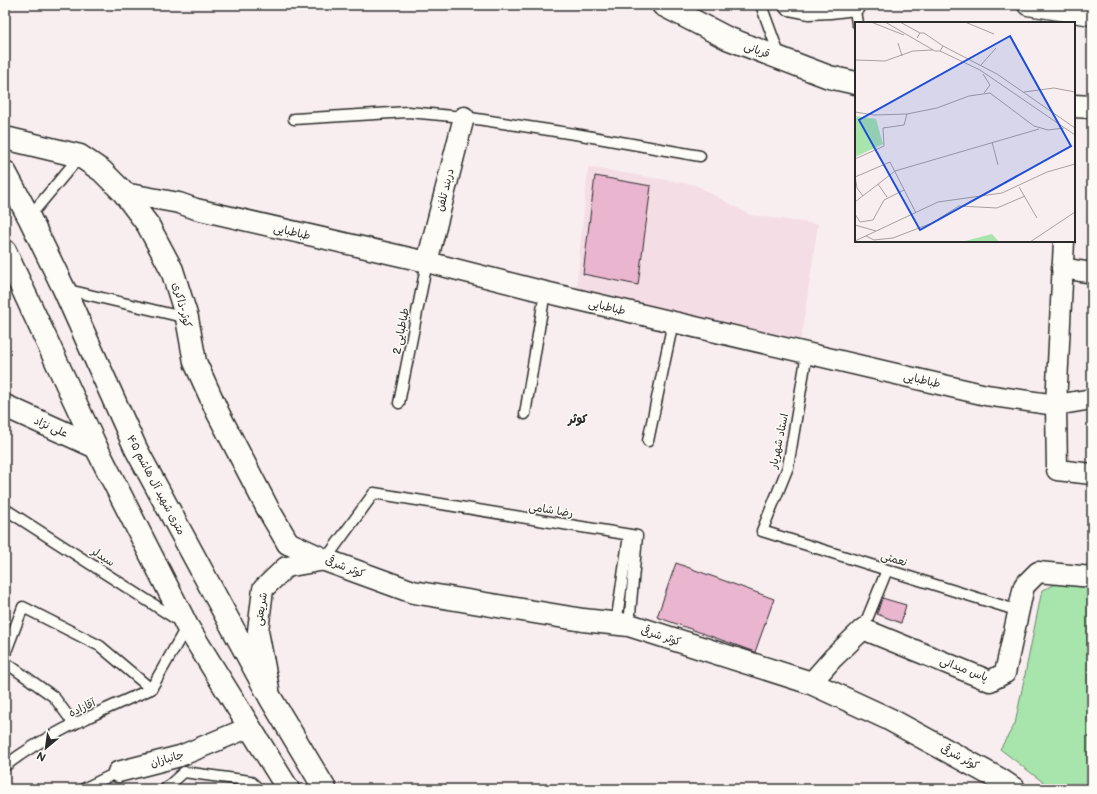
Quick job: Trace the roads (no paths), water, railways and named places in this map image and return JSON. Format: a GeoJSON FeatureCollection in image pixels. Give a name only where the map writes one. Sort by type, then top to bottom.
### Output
{"type":"FeatureCollection","features":[{"type":"Feature","properties":{"kind":"main road","name":"قربانی"},"geometry":{"type":"LineString","coordinates":[[663,5],[727,38],[830,77],[855,83]]}},
{"type":"Feature","properties":{"kind":"main road"},"geometry":{"type":"LineString","coordinates":[[1075,106],[1092,107]]}},
{"type":"Feature","properties":{"kind":"main road","name":"کوثر-ذاکری"},"geometry":{"type":"LineString","coordinates":[[5,138],[80,156],[102,170],[124,193],[148,225],[172,270],[187,318],[195,362],[218,413],[268,509],[288,542]]}},
{"type":"Feature","properties":{"kind":"main road","name":"۴۵ متری شهید آل هاشم"},"geometry":{"type":"LineString","coordinates":[[5,172],[64,288],[136,449],[271,699],[325,789]]}},
{"type":"Feature","properties":{"kind":"main road"},"geometry":{"type":"LineString","coordinates":[[5,251],[96,447],[187,626],[288,789]]}},
{"type":"Feature","properties":{"kind":"main road","name":"علی نژاد"},"geometry":{"type":"LineString","coordinates":[[5,406],[96,447]]}},
{"type":"Feature","properties":{"kind":"main road","name":"کوثر شرقی"},"geometry":{"type":"LineString","coordinates":[[288,542],[325,560],[413,592],[583,620],[622,624],[811,683],[889,719],[999,779],[1014,789]]}},
{"type":"Feature","properties":{"kind":"street"},"geometry":{"type":"LineString","coordinates":[[789,5],[809,9],[854,5]]}},
{"type":"Feature","properties":{"kind":"street"},"geometry":{"type":"LineString","coordinates":[[1028,5],[1092,14]]}},
{"type":"Feature","properties":{"kind":"street","name":"دربند تلفن"},"geometry":{"type":"LineString","coordinates":[[427,262],[464,117]]}},
{"type":"Feature","properties":{"kind":"street","name":"طباطبایی"},"geometry":{"type":"LineString","coordinates":[[124,193],[179,203],[196,209],[427,262],[545,292],[986,396],[1056,405],[1092,399]]}},
{"type":"Feature","properties":{"kind":"street"},"geometry":{"type":"LineString","coordinates":[[1064,242],[1056,405],[1056,470],[1092,474]]}},
{"type":"Feature","properties":{"kind":"street"},"geometry":{"type":"LineString","coordinates":[[1062,268],[1092,273]]}},
{"type":"Feature","properties":{"kind":"street","name":"شریعتی"},"geometry":{"type":"LineString","coordinates":[[271,699],[258,631],[263,589],[286,567],[325,560]]}},
{"type":"Feature","properties":{"kind":"street","name":"پاس میدانی"},"geometry":{"type":"LineString","coordinates":[[863,628],[990,681],[1005,673],[1024,586],[1038,572],[1092,577]]}},
{"type":"Feature","properties":{"kind":"street"},"geometry":{"type":"LineString","coordinates":[[811,683],[863,628]]}},
{"type":"Feature","properties":{"kind":"street","name":"جانبازان"},"geometry":{"type":"LineString","coordinates":[[118,772],[182,764],[250,727]]}},
{"type":"Feature","properties":{"kind":"lane"},"geometry":{"type":"LineString","coordinates":[[761,5],[781,59]]}},
{"type":"Feature","properties":{"kind":"lane"},"geometry":{"type":"LineString","coordinates":[[854,5],[857,22]]}},
{"type":"Feature","properties":{"kind":"lane"},"geometry":{"type":"LineString","coordinates":[[1088,5],[1092,14]]}},
{"type":"Feature","properties":{"kind":"lane"},"geometry":{"type":"LineString","coordinates":[[294,119],[408,112],[464,117],[700,156]]}},
{"type":"Feature","properties":{"kind":"lane"},"geometry":{"type":"LineString","coordinates":[[29,217],[80,156]]}},
{"type":"Feature","properties":{"kind":"lane","name":"طباطبایی 2"},"geometry":{"type":"LineString","coordinates":[[399,403],[427,262]]}},
{"type":"Feature","properties":{"kind":"lane"},"geometry":{"type":"LineString","coordinates":[[64,288],[187,318]]}},
{"type":"Feature","properties":{"kind":"lane"},"geometry":{"type":"LineString","coordinates":[[525,414],[545,292]]}},
{"type":"Feature","properties":{"kind":"lane"},"geometry":{"type":"LineString","coordinates":[[648,441],[672,322]]}},
{"type":"Feature","properties":{"kind":"lane","name":"استاد شهریار"},"geometry":{"type":"LineString","coordinates":[[762,530],[788,467],[808,353]]}},
{"type":"Feature","properties":{"kind":"lane","name":"رضا شامی"},"geometry":{"type":"LineString","coordinates":[[325,560],[374,493],[637,536],[622,624]]}},
{"type":"Feature","properties":{"kind":"lane","name":"سیدلر"},"geometry":{"type":"LineString","coordinates":[[5,509],[187,626]]}},
{"type":"Feature","properties":{"kind":"lane","name":"نعمتی"},"geometry":{"type":"LineString","coordinates":[[762,530],[1019,611]]}},
{"type":"Feature","properties":{"kind":"lane"},"geometry":{"type":"LineString","coordinates":[[863,628],[887,570]]}},
{"type":"Feature","properties":{"kind":"lane"},"geometry":{"type":"LineString","coordinates":[[5,654],[23,607],[100,646],[151,689],[187,626]]}},
{"type":"Feature","properties":{"kind":"lane"},"geometry":{"type":"LineString","coordinates":[[5,662],[54,697],[74,724]]}},
{"type":"Feature","properties":{"kind":"lane","name":"آقازاده"},"geometry":{"type":"LineString","coordinates":[[5,766],[18,756],[74,724],[151,689]]}},
{"type":"Feature","properties":{"kind":"lane"},"geometry":{"type":"LineString","coordinates":[[165,789],[182,764],[250,781],[259,789]]}},
{"type":"Feature","properties":{"kind":"lane","name":"جانبازان"},"geometry":{"type":"LineString","coordinates":[[83,789],[118,772]]}},
{"type":"Feature","properties":{"kind":"district","name":"کوثر"},"geometry":{"type":"Point","coordinates":[578,419]}}]}
